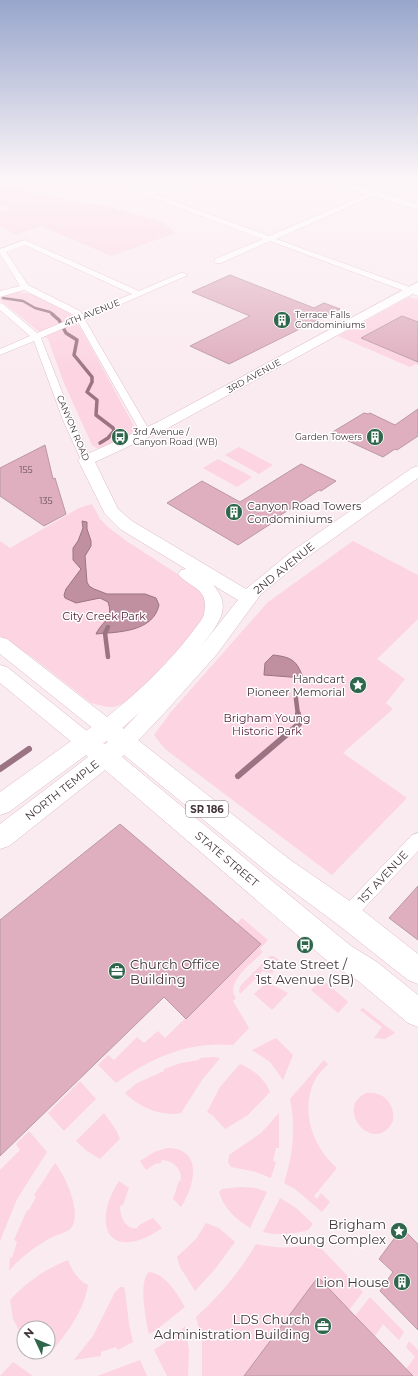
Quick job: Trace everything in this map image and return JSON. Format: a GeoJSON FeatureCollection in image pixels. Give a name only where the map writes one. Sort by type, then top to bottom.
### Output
{"type":"FeatureCollection","features":[{"type":"Feature","properties":{"kind":"main road","name":"NORTH TEMPLE"},"geometry":{"type":"LineString","coordinates":[[0,805],[86,742],[115,735]]}},
{"type":"Feature","properties":{"kind":"main road","name":"NORTH TEMPLE"},"geometry":{"type":"LineString","coordinates":[[0,838],[105,757],[115,735]]}},
{"type":"Feature","properties":{"kind":"main road","name":"SR 186"},"geometry":{"type":"LineString","coordinates":[[115,735],[280,867],[347,915],[418,971]]}},
{"type":"Feature","properties":{"kind":"main road","name":"STATE STREET"},"geometry":{"type":"LineString","coordinates":[[86,742],[341,954],[367,971],[418,1013]]}},
{"type":"Feature","properties":{"kind":"street"},"geometry":{"type":"LineString","coordinates":[[22,243],[2,251],[19,280],[25,287],[75,312],[81,319],[146,433]]}},
{"type":"Feature","properties":{"kind":"street"},"geometry":{"type":"LineString","coordinates":[[28,243],[140,294]]}},
{"type":"Feature","properties":{"kind":"street"},"geometry":{"type":"LineString","coordinates":[[218,261],[258,243]]}},
{"type":"Feature","properties":{"kind":"street"},"geometry":{"type":"LineString","coordinates":[[280,243],[415,290]]}},
{"type":"Feature","properties":{"kind":"street","name":"4TH AVENUE"},"geometry":{"type":"LineString","coordinates":[[0,352],[35,336],[81,319],[184,275]]}},
{"type":"Feature","properties":{"kind":"street"},"geometry":{"type":"LineString","coordinates":[[0,294],[25,287]]}},
{"type":"Feature","properties":{"kind":"street","name":"3RD AVENUE"},"geometry":{"type":"LineString","coordinates":[[86,460],[146,433],[415,290]]}},
{"type":"Feature","properties":{"kind":"street","name":"CANYON ROAD"},"geometry":{"type":"LineString","coordinates":[[0,306],[35,336],[68,420],[111,511],[126,525],[248,598]]}},
{"type":"Feature","properties":{"kind":"street","name":"2ND AVENUE"},"geometry":{"type":"LineString","coordinates":[[115,735],[160,705],[210,649],[255,590],[297,556],[418,471]]}},
{"type":"Feature","properties":{"kind":"street","name":"CANYON ROAD"},"geometry":{"type":"LineString","coordinates":[[115,735],[142,700],[188,651],[212,618],[214,605],[212,595],[204,586],[176,566],[155,543]]}},
{"type":"Feature","properties":{"kind":"street","name":"SR 186"},"geometry":{"type":"LineString","coordinates":[[0,644],[115,735]]}},
{"type":"Feature","properties":{"kind":"street","name":"STATE STREET"},"geometry":{"type":"LineString","coordinates":[[0,672],[86,742]]}},
{"type":"Feature","properties":{"kind":"street","name":"1ST AVENUE"},"geometry":{"type":"LineString","coordinates":[[347,915],[418,840]]}},
{"type":"Feature","properties":{"kind":"green space"},"geometry":{"type":"Polygon","coordinates":[[[81,243],[147,243],[111,256],[81,243]]]}},
{"type":"Feature","properties":{"kind":"green space"},"geometry":{"type":"Polygon","coordinates":[[[18,292],[32,294],[69,312],[83,332],[135,428],[134,432],[107,447],[97,448],[92,445],[64,383],[48,339],[0,300],[1,296],[18,292]]]}},
{"type":"Feature","properties":{"kind":"green space"},"geometry":{"type":"Polygon","coordinates":[[[409,297],[418,299],[418,365],[416,364],[410,367],[338,336],[409,297]]]}},
{"type":"Feature","properties":{"kind":"green space"},"geometry":{"type":"Polygon","coordinates":[[[239,447],[273,465],[259,474],[225,455],[239,447]]]}},
{"type":"Feature","properties":{"kind":"green space"},"geometry":{"type":"Polygon","coordinates":[[[218,459],[252,477],[237,487],[203,468],[218,459]]]}},
{"type":"Feature","properties":{"kind":"green space","name":"City Creek Park"},"geometry":{"type":"Polygon","coordinates":[[[92,504],[100,519],[109,528],[200,589],[207,603],[203,622],[133,698],[114,707],[91,703],[32,657],[0,636],[0,541],[10,548],[79,508],[92,504]]]}},
{"type":"Feature","properties":{"kind":"green space","name":"Brigham Young Historic Park"},"geometry":{"type":"Polygon","coordinates":[[[353,541],[418,575],[418,619],[377,659],[405,679],[386,703],[393,709],[343,753],[407,798],[332,875],[165,749],[154,735],[171,712],[268,602],[353,541]]]}},
{"type":"Feature","properties":{"kind":"green space"},"geometry":{"type":"Polygon","coordinates":[[[242,918],[268,940],[260,949],[263,952],[241,973],[234,986],[233,992],[236,998],[233,1001],[249,1028],[233,1045],[217,1044],[186,1048],[157,1058],[116,1083],[98,1065],[108,1055],[114,1060],[137,1037],[144,1043],[158,1031],[165,1038],[261,944],[237,923],[242,918]]]}},
{"type":"Feature","properties":{"kind":"green space"},"geometry":{"type":"Polygon","coordinates":[[[270,956],[274,956],[282,963],[272,973],[263,971],[240,994],[239,990],[241,985],[270,956]]]}},
{"type":"Feature","properties":{"kind":"green space"},"geometry":{"type":"Polygon","coordinates":[[[322,979],[348,1002],[338,1013],[311,990],[322,979]]]}},
{"type":"Feature","properties":{"kind":"green space"},"geometry":{"type":"Polygon","coordinates":[[[267,982],[288,993],[272,1010],[254,994],[267,982]]]}},
{"type":"Feature","properties":{"kind":"green space"},"geometry":{"type":"Polygon","coordinates":[[[363,1008],[395,1033],[385,1039],[374,1038],[382,1027],[360,1010],[363,1008]]]}},
{"type":"Feature","properties":{"kind":"green space"},"geometry":{"type":"Polygon","coordinates":[[[276,1038],[293,1055],[283,1080],[270,1062],[252,1050],[276,1038]]]}},
{"type":"Feature","properties":{"kind":"green space"},"geometry":{"type":"Polygon","coordinates":[[[200,1058],[220,1058],[202,1080],[181,1113],[166,1114],[151,1110],[143,1107],[125,1093],[137,1083],[164,1071],[164,1069],[181,1063],[199,1060],[200,1058]]]}},
{"type":"Feature","properties":{"kind":"green space"},"geometry":{"type":"Polygon","coordinates":[[[324,1060],[328,1064],[316,1078],[311,1090],[309,1102],[311,1126],[315,1138],[328,1159],[337,1168],[314,1196],[317,1199],[321,1193],[330,1202],[322,1212],[295,1189],[284,1183],[290,1162],[293,1141],[293,1120],[290,1099],[324,1060]]]}},
{"type":"Feature","properties":{"kind":"green space"},"geometry":{"type":"Polygon","coordinates":[[[240,1064],[258,1075],[270,1092],[248,1115],[225,1129],[213,1116],[207,1112],[220,1087],[240,1064]]]}},
{"type":"Feature","properties":{"kind":"green space"},"geometry":{"type":"Polygon","coordinates":[[[80,1081],[96,1099],[64,1131],[48,1113],[80,1081]]]}},
{"type":"Feature","properties":{"kind":"green space"},"geometry":{"type":"Polygon","coordinates":[[[366,1093],[383,1096],[390,1104],[393,1121],[385,1131],[377,1134],[368,1132],[360,1126],[355,1118],[354,1109],[357,1100],[366,1093]]]}},
{"type":"Feature","properties":{"kind":"green space"},"geometry":{"type":"Polygon","coordinates":[[[104,1113],[116,1130],[120,1139],[100,1159],[87,1151],[76,1141],[104,1113]]]}},
{"type":"Feature","properties":{"kind":"green space"},"geometry":{"type":"Polygon","coordinates":[[[279,1113],[279,1148],[276,1148],[273,1161],[276,1162],[271,1178],[256,1172],[231,1167],[228,1162],[229,1155],[261,1133],[279,1113]]]}},
{"type":"Feature","properties":{"kind":"green space"},"geometry":{"type":"Polygon","coordinates":[[[29,1131],[47,1152],[17,1199],[0,1241],[0,1170],[20,1150],[16,1144],[29,1131]]]}},
{"type":"Feature","properties":{"kind":"green space"},"geometry":{"type":"Polygon","coordinates":[[[167,1148],[179,1150],[187,1154],[191,1161],[193,1170],[190,1189],[181,1207],[173,1199],[179,1181],[181,1180],[180,1172],[176,1166],[170,1162],[162,1160],[161,1163],[155,1164],[146,1170],[140,1161],[154,1152],[167,1148]]]}},
{"type":"Feature","properties":{"kind":"green space"},"geometry":{"type":"Polygon","coordinates":[[[55,1163],[64,1177],[72,1196],[75,1215],[74,1223],[70,1229],[50,1238],[34,1249],[17,1262],[9,1271],[10,1257],[12,1258],[17,1242],[14,1240],[27,1210],[29,1210],[36,1197],[34,1195],[55,1163]]]}},
{"type":"Feature","properties":{"kind":"green space"},"geometry":{"type":"Polygon","coordinates":[[[119,1181],[129,1188],[123,1205],[120,1206],[122,1218],[126,1225],[137,1228],[139,1225],[153,1218],[162,1228],[144,1238],[129,1242],[118,1241],[110,1235],[106,1225],[106,1212],[110,1197],[119,1181]]]}},
{"type":"Feature","properties":{"kind":"green space"},"geometry":{"type":"Polygon","coordinates":[[[241,1187],[256,1188],[267,1192],[250,1228],[231,1213],[224,1204],[219,1192],[222,1189],[241,1187]]]}},
{"type":"Feature","properties":{"kind":"green space"},"geometry":{"type":"Polygon","coordinates":[[[280,1198],[296,1208],[313,1224],[308,1230],[286,1234],[263,1232],[280,1198]]]}},
{"type":"Feature","properties":{"kind":"green space"},"geometry":{"type":"Polygon","coordinates":[[[206,1223],[219,1228],[235,1242],[215,1269],[195,1291],[180,1267],[177,1257],[196,1239],[206,1223]]]}},
{"type":"Feature","properties":{"kind":"green space"},"geometry":{"type":"Polygon","coordinates":[[[315,1242],[363,1292],[349,1310],[244,1376],[202,1376],[202,1340],[196,1317],[229,1283],[256,1244],[286,1248],[308,1245],[315,1242]]]}},
{"type":"Feature","properties":{"kind":"green space"},"geometry":{"type":"Polygon","coordinates":[[[68,1260],[76,1275],[81,1281],[88,1285],[83,1304],[73,1322],[56,1346],[56,1320],[16,1320],[16,1325],[13,1319],[10,1300],[23,1287],[52,1268],[68,1260]]]}},
{"type":"Feature","properties":{"kind":"green space"},"geometry":{"type":"Polygon","coordinates":[[[149,1272],[161,1276],[175,1291],[185,1307],[149,1334],[143,1292],[146,1277],[149,1272]]]}},
{"type":"Feature","properties":{"kind":"green space"},"geometry":{"type":"Polygon","coordinates":[[[120,1287],[123,1287],[125,1290],[129,1324],[133,1342],[118,1350],[116,1347],[101,1352],[101,1356],[74,1360],[93,1336],[115,1292],[120,1287]]]}},
{"type":"Feature","properties":{"kind":"green space"},"geometry":{"type":"Polygon","coordinates":[[[370,1297],[404,1332],[399,1340],[383,1324],[375,1336],[355,1316],[370,1297]]]}},
{"type":"Feature","properties":{"kind":"green space"},"geometry":{"type":"Polygon","coordinates":[[[185,1326],[189,1350],[188,1376],[167,1376],[154,1350],[176,1335],[185,1326]]]}},
{"type":"Feature","properties":{"kind":"green space"},"geometry":{"type":"Polygon","coordinates":[[[409,1341],[418,1350],[418,1376],[413,1376],[406,1369],[415,1357],[406,1347],[409,1341]]]}},
{"type":"Feature","properties":{"kind":"green space"},"geometry":{"type":"Polygon","coordinates":[[[140,1360],[147,1376],[97,1376],[140,1360]]]}},
{"type":"Feature","properties":{"kind":"green space"},"geometry":{"type":"Polygon","coordinates":[[[13,1362],[33,1376],[0,1376],[13,1362]]]}},
{"type":"Feature","properties":{"kind":"shaded area"},"geometry":{"type":"Polygon","coordinates":[[[82,521],[87,522],[87,529],[91,541],[91,546],[85,556],[87,582],[89,586],[107,594],[145,594],[156,598],[159,605],[156,614],[150,621],[142,626],[124,631],[96,634],[110,612],[108,602],[100,598],[76,603],[65,598],[64,595],[66,589],[81,569],[73,560],[73,548],[78,541],[83,528],[82,521]]]}},
{"type":"Feature","properties":{"kind":"shaded area"},"geometry":{"type":"Polygon","coordinates":[[[273,655],[289,658],[296,663],[303,678],[264,675],[265,663],[273,655]]]}},
{"type":"Feature","properties":{"kind":"building","name":"Terrace Falls Condominiums"},"geometry":{"type":"Polygon","coordinates":[[[230,275],[314,308],[324,303],[340,309],[229,364],[190,346],[250,316],[192,292],[230,275]]]}},
{"type":"Feature","properties":{"kind":"building"},"geometry":{"type":"Polygon","coordinates":[[[402,316],[418,322],[418,362],[361,338],[402,316]]]}},
{"type":"Feature","properties":{"kind":"building","name":"Garden Towers"},"geometry":{"type":"Polygon","coordinates":[[[418,409],[418,436],[397,450],[395,449],[383,457],[331,433],[364,413],[370,413],[395,425],[418,409]]]}},
{"type":"Feature","properties":{"kind":"building"},"geometry":{"type":"Polygon","coordinates":[[[45,445],[53,479],[55,478],[66,514],[44,526],[0,496],[0,468],[45,445]]]}},
{"type":"Feature","properties":{"kind":"building","name":"Canyon Road Towers Condominiums"},"geometry":{"type":"Polygon","coordinates":[[[301,464],[336,481],[321,491],[319,490],[270,522],[272,523],[238,545],[167,503],[202,481],[240,502],[301,464]]]}},
{"type":"Feature","properties":{"kind":"building","name":"Church Office Building"},"geometry":{"type":"Polygon","coordinates":[[[120,824],[261,944],[186,1019],[164,997],[0,1156],[0,920],[120,824]]]}},
{"type":"Feature","properties":{"kind":"building"},"geometry":{"type":"Polygon","coordinates":[[[418,886],[418,940],[389,918],[418,886]]]}},
{"type":"Feature","properties":{"kind":"building","name":"Lion House"},"geometry":{"type":"Polygon","coordinates":[[[402,1228],[418,1244],[418,1330],[380,1291],[393,1272],[379,1259],[402,1228]]]}},
{"type":"Feature","properties":{"kind":"building","name":"LDS Church Administration Building"},"geometry":{"type":"Polygon","coordinates":[[[318,1277],[355,1316],[413,1376],[244,1376],[318,1277]]]}},
{"type":"Feature","properties":{"kind":"waterway"},"geometry":{"type":"LineString","coordinates":[[3,298],[23,301],[35,308],[50,312],[54,315]]}},
{"type":"Feature","properties":{"kind":"waterway"},"geometry":{"type":"LineString","coordinates":[[52,314],[59,320],[66,333],[77,340],[74,355],[92,377],[92,382],[87,392],[97,400],[96,415],[113,428],[114,431],[108,438],[100,443]]}},
{"type":"Feature","properties":{"kind":"waterway"},"geometry":{"type":"LineString","coordinates":[[108,627],[105,633],[108,657]]}},
{"type":"Feature","properties":{"kind":"waterway"},"geometry":{"type":"LineString","coordinates":[[295,691],[298,715]]}},
{"type":"Feature","properties":{"kind":"waterway"},"geometry":{"type":"LineString","coordinates":[[238,776],[299,724],[298,714]]}},
{"type":"Feature","properties":{"kind":"waterway"},"geometry":{"type":"LineString","coordinates":[[0,769],[29,749]]}},
{"type":"Feature","properties":{"kind":"place","name":"Terrace Falls Condominiums"},"geometry":{"type":"Point","coordinates":[282,320]}},
{"type":"Feature","properties":{"kind":"place","name":"3rd Avenue / Canyon Road (WB)"},"geometry":{"type":"Point","coordinates":[120,437]}},
{"type":"Feature","properties":{"kind":"place","name":"Garden Towers"},"geometry":{"type":"Point","coordinates":[375,437]}},
{"type":"Feature","properties":{"kind":"place","name":"Canyon Road Towers Condominiums"},"geometry":{"type":"Point","coordinates":[234,512]}},
{"type":"Feature","properties":{"kind":"place","name":"Handcart Pioneer Memorial"},"geometry":{"type":"Point","coordinates":[358,685]}},
{"type":"Feature","properties":{"kind":"place","name":"State Street / 1st Avenue (SB)"},"geometry":{"type":"Point","coordinates":[305,945]}},
{"type":"Feature","properties":{"kind":"place","name":"Church Office Building"},"geometry":{"type":"Point","coordinates":[117,971]}},
{"type":"Feature","properties":{"kind":"place","name":"Brigham Young Complex"},"geometry":{"type":"Point","coordinates":[399,1231]}},
{"type":"Feature","properties":{"kind":"place","name":"Lion House"},"geometry":{"type":"Point","coordinates":[402,1282]}},
{"type":"Feature","properties":{"kind":"place","name":"LDS Church Administration Building"},"geometry":{"type":"Point","coordinates":[323,1326]}}]}
